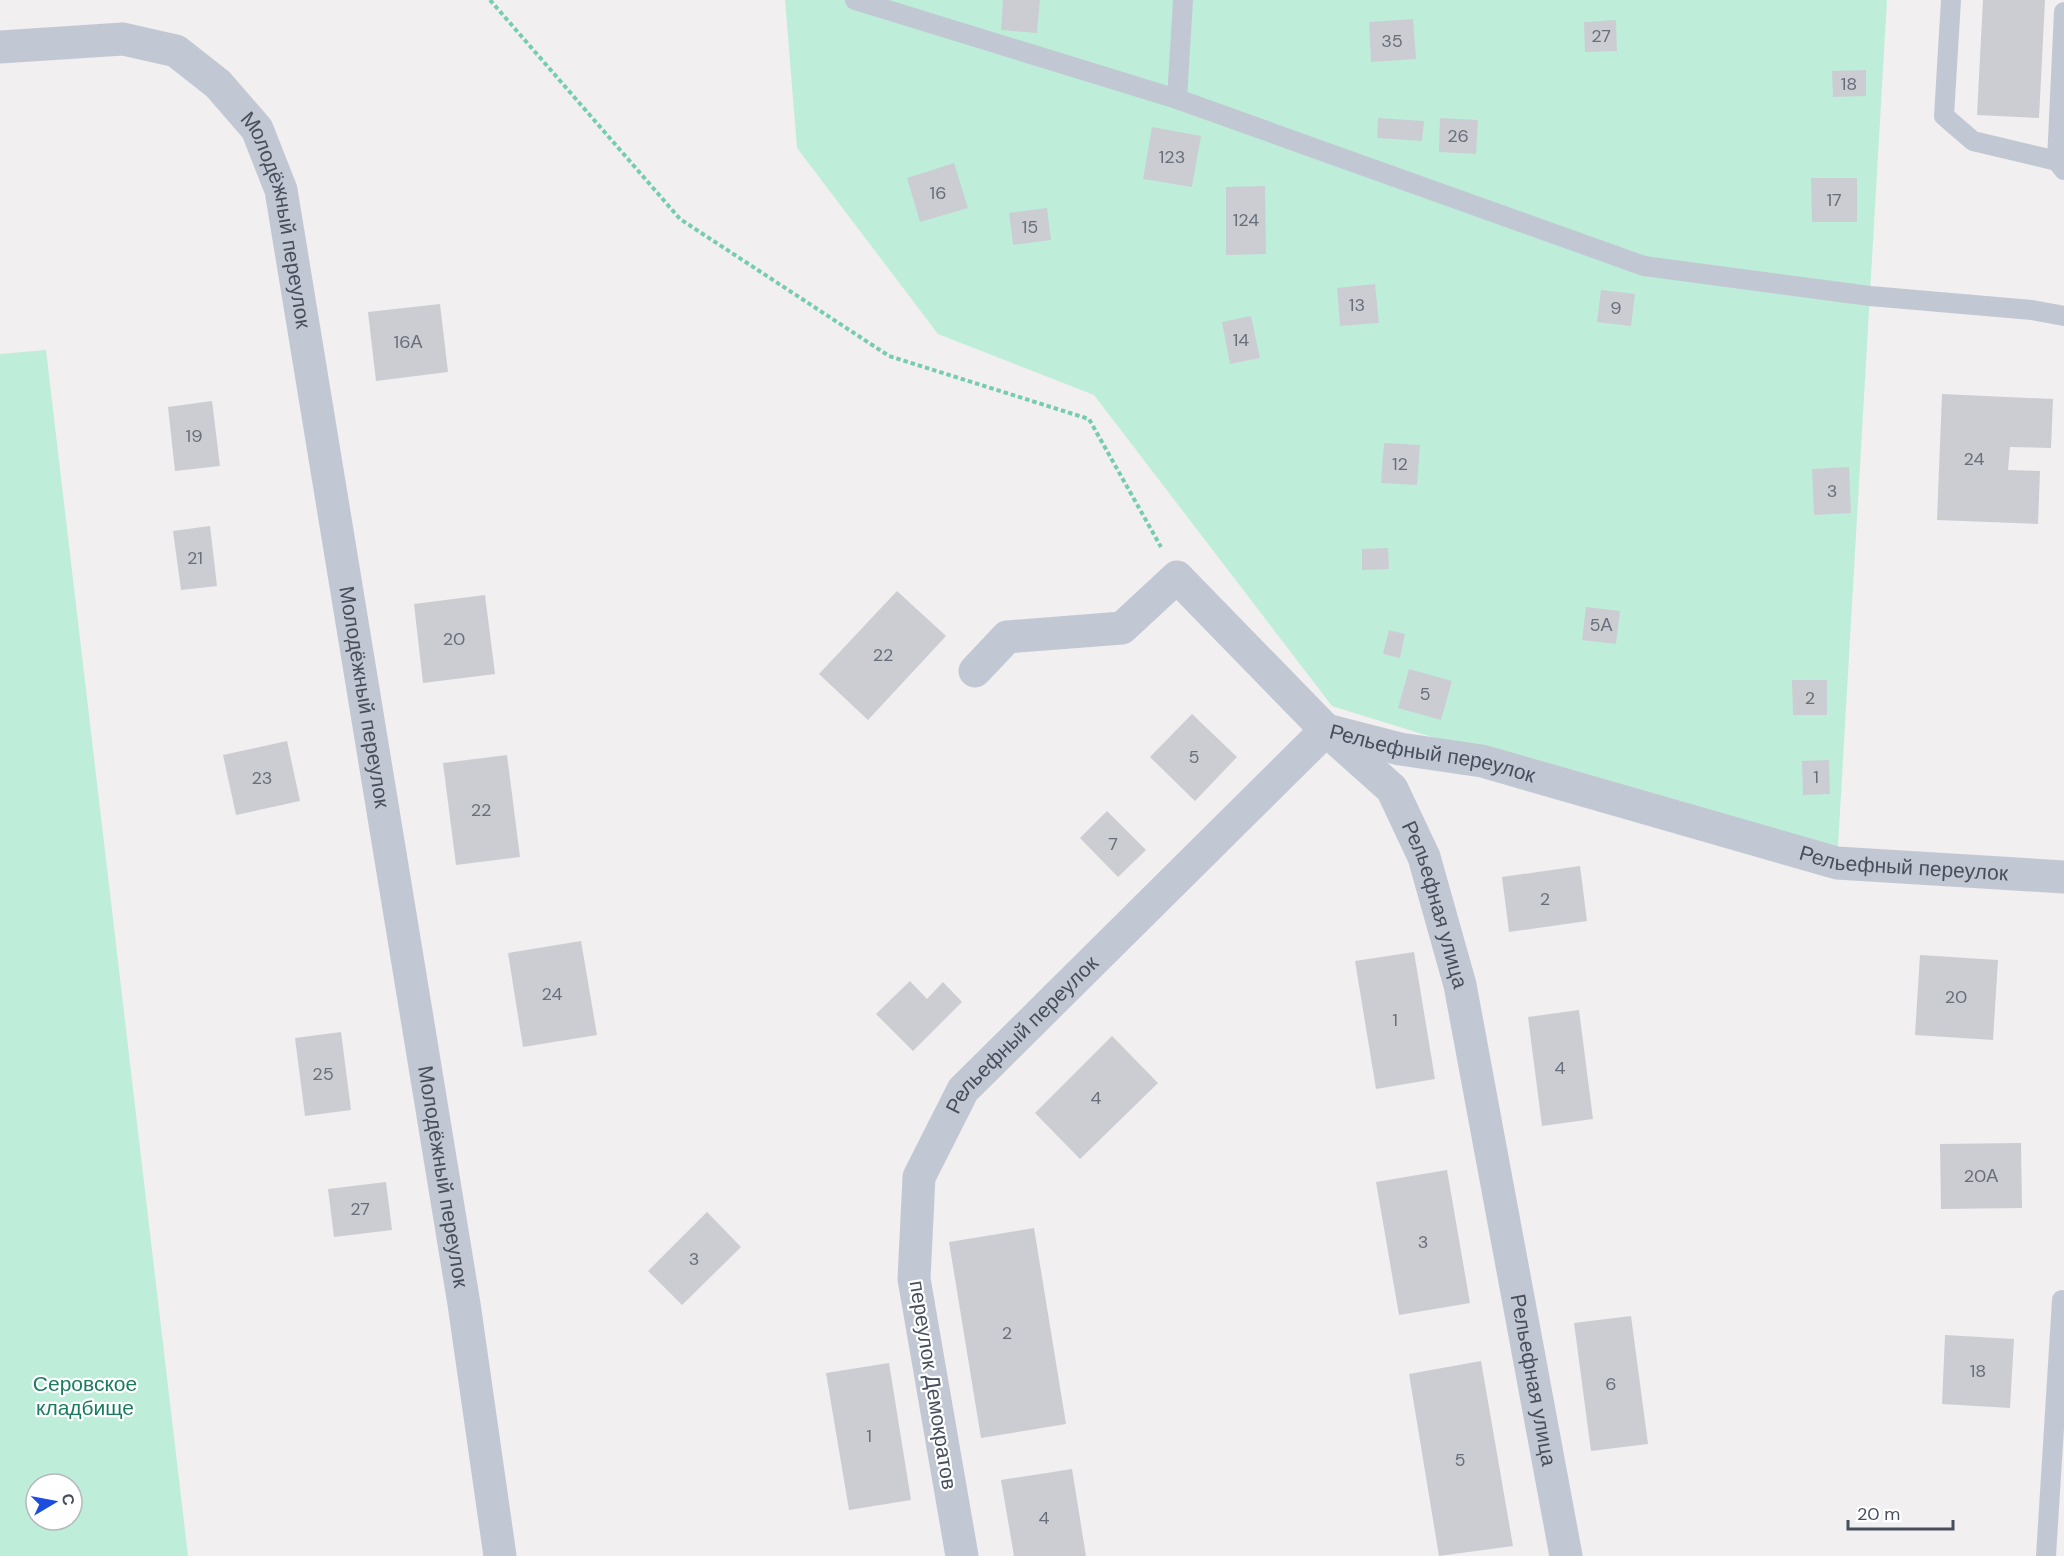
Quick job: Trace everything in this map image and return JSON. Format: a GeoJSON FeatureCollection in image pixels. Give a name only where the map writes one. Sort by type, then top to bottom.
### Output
{"type":"FeatureCollection","features":[{"type":"Feature","properties":{"kind":"street","name":"Молодёжный переулок"},"geometry":{"type":"LineString","coordinates":[[0,47],[123,39],[176,51],[218,84],[257,129],[281,190],[464,1304],[500,1556]]}},
{"type":"Feature","properties":{"kind":"street"},"geometry":{"type":"LineString","coordinates":[[975,671],[1007,637],[1122,628],[1178,577]]}},
{"type":"Feature","properties":{"kind":"street","name":"Рельефная улица"},"geometry":{"type":"LineString","coordinates":[[1178,577],[1326,730],[1392,789],[1424,857],[1460,985],[1566,1556]]}},
{"type":"Feature","properties":{"kind":"street","name":"Рельефный переулок"},"geometry":{"type":"LineString","coordinates":[[919,1177],[963,1090],[1326,730],[1400,749],[1482,761],[1837,863],[2064,877]]}},
{"type":"Feature","properties":{"kind":"street","name":"переулок Демократов"},"geometry":{"type":"LineString","coordinates":[[919,1177],[914,1280],[962,1556]]}},
{"type":"Feature","properties":{"kind":"lane"},"geometry":{"type":"LineString","coordinates":[[855,0],[1177,99],[1644,266],[1870,296],[2032,310],[2064,316]]}},
{"type":"Feature","properties":{"kind":"lane"},"geometry":{"type":"LineString","coordinates":[[1177,99],[1183,0]]}},
{"type":"Feature","properties":{"kind":"lane"},"geometry":{"type":"LineString","coordinates":[[1951,0],[1944,116],[1973,141],[2060,166],[2064,12]]}},
{"type":"Feature","properties":{"kind":"lane"},"geometry":{"type":"LineString","coordinates":[[2046,1556],[2062,1300]]}},
{"type":"Feature","properties":{"kind":"path"},"geometry":{"type":"LineString","coordinates":[[490,0],[680,219],[889,356],[1089,419],[1178,577]]}},
{"type":"Feature","properties":{"kind":"green space"},"geometry":{"type":"Polygon","coordinates":[[[785,0],[1887,0],[1837,863],[1332,706],[1094,395],[938,334],[797,148],[785,0]]]}},
{"type":"Feature","properties":{"kind":"green space","name":"Серовское кладбище"},"geometry":{"type":"Polygon","coordinates":[[[46,350],[188,1556],[0,1556],[0,354],[46,350]]]}},
{"type":"Feature","properties":{"kind":"building"},"geometry":{"type":"Polygon","coordinates":[[[1003,0],[1040,0],[1037,33],[1001,30],[1003,0]]]}},
{"type":"Feature","properties":{"kind":"building"},"geometry":{"type":"Polygon","coordinates":[[[1983,0],[2045,0],[2039,118],[1977,115],[1983,0]]]}},
{"type":"Feature","properties":{"kind":"building"},"geometry":{"type":"Polygon","coordinates":[[[1413,19],[1416,59],[1371,62],[1369,22],[1413,19]]]}},
{"type":"Feature","properties":{"kind":"building"},"geometry":{"type":"Polygon","coordinates":[[[1616,20],[1617,51],[1585,52],[1584,22],[1616,20]]]}},
{"type":"Feature","properties":{"kind":"building"},"geometry":{"type":"Polygon","coordinates":[[[1866,70],[1866,96],[1833,97],[1832,71],[1866,70]]]}},
{"type":"Feature","properties":{"kind":"building"},"geometry":{"type":"Polygon","coordinates":[[[1378,118],[1424,121],[1422,141],[1377,138],[1378,118]]]}},
{"type":"Feature","properties":{"kind":"building"},"geometry":{"type":"Polygon","coordinates":[[[1440,118],[1478,120],[1476,154],[1439,152],[1440,118]]]}},
{"type":"Feature","properties":{"kind":"building"},"geometry":{"type":"Polygon","coordinates":[[[1152,127],[1201,136],[1192,187],[1143,179],[1152,127]]]}},
{"type":"Feature","properties":{"kind":"building"},"geometry":{"type":"Polygon","coordinates":[[[954,163],[968,208],[920,222],[907,178],[954,163]]]}},
{"type":"Feature","properties":{"kind":"building"},"geometry":{"type":"Polygon","coordinates":[[[1811,178],[1857,178],[1857,222],[1812,222],[1811,178]]]}},
{"type":"Feature","properties":{"kind":"building"},"geometry":{"type":"Polygon","coordinates":[[[1265,186],[1266,254],[1226,255],[1226,187],[1265,186]]]}},
{"type":"Feature","properties":{"kind":"building"},"geometry":{"type":"Polygon","coordinates":[[[1047,208],[1051,240],[1013,245],[1009,213],[1047,208]]]}},
{"type":"Feature","properties":{"kind":"building"},"geometry":{"type":"Polygon","coordinates":[[[1375,284],[1379,323],[1340,326],[1337,288],[1375,284]]]}},
{"type":"Feature","properties":{"kind":"building"},"geometry":{"type":"Polygon","coordinates":[[[1601,290],[1635,294],[1631,326],[1597,322],[1601,290]]]}},
{"type":"Feature","properties":{"kind":"building"},"geometry":{"type":"Polygon","coordinates":[[[440,304],[448,372],[376,381],[368,312],[440,304]]]}},
{"type":"Feature","properties":{"kind":"building"},"geometry":{"type":"Polygon","coordinates":[[[1251,316],[1260,358],[1230,364],[1222,322],[1251,316]]]}},
{"type":"Feature","properties":{"kind":"building"},"geometry":{"type":"Polygon","coordinates":[[[1942,394],[2053,399],[2051,448],[2010,447],[2008,470],[2040,471],[2038,524],[1937,520],[1942,394]]]}},
{"type":"Feature","properties":{"kind":"building"},"geometry":{"type":"Polygon","coordinates":[[[212,401],[220,466],[175,471],[168,407],[212,401]]]}},
{"type":"Feature","properties":{"kind":"building"},"geometry":{"type":"Polygon","coordinates":[[[1384,443],[1420,445],[1417,485],[1381,483],[1384,443]]]}},
{"type":"Feature","properties":{"kind":"building"},"geometry":{"type":"Polygon","coordinates":[[[1849,467],[1851,513],[1814,515],[1812,469],[1849,467]]]}},
{"type":"Feature","properties":{"kind":"building"},"geometry":{"type":"Polygon","coordinates":[[[210,526],[217,586],[181,590],[173,531],[210,526]]]}},
{"type":"Feature","properties":{"kind":"building"},"geometry":{"type":"Polygon","coordinates":[[[1388,548],[1389,569],[1362,570],[1362,549],[1388,548]]]}},
{"type":"Feature","properties":{"kind":"building"},"geometry":{"type":"Polygon","coordinates":[[[897,591],[946,636],[868,720],[819,674],[897,591]]]}},
{"type":"Feature","properties":{"kind":"building"},"geometry":{"type":"Polygon","coordinates":[[[485,595],[495,674],[423,683],[414,604],[485,595]]]}},
{"type":"Feature","properties":{"kind":"building"},"geometry":{"type":"Polygon","coordinates":[[[1586,607],[1620,611],[1616,644],[1582,640],[1586,607]]]}},
{"type":"Feature","properties":{"kind":"building"},"geometry":{"type":"Polygon","coordinates":[[[1389,630],[1405,634],[1400,658],[1383,654],[1389,630]]]}},
{"type":"Feature","properties":{"kind":"building"},"geometry":{"type":"Polygon","coordinates":[[[1409,669],[1452,681],[1441,720],[1398,708],[1409,669]]]}},
{"type":"Feature","properties":{"kind":"building"},"geometry":{"type":"Polygon","coordinates":[[[1792,680],[1827,680],[1827,715],[1793,715],[1792,680]]]}},
{"type":"Feature","properties":{"kind":"building"},"geometry":{"type":"Polygon","coordinates":[[[1192,714],[1237,757],[1195,801],[1150,757],[1192,714]]]}},
{"type":"Feature","properties":{"kind":"building"},"geometry":{"type":"Polygon","coordinates":[[[287,741],[300,801],[236,815],[223,755],[287,741]]]}},
{"type":"Feature","properties":{"kind":"building"},"geometry":{"type":"Polygon","coordinates":[[[507,755],[520,857],[456,865],[443,763],[507,755]]]}},
{"type":"Feature","properties":{"kind":"building"},"geometry":{"type":"Polygon","coordinates":[[[1829,760],[1830,794],[1803,795],[1802,761],[1829,760]]]}},
{"type":"Feature","properties":{"kind":"building"},"geometry":{"type":"Polygon","coordinates":[[[1107,811],[1146,850],[1118,877],[1080,838],[1107,811]]]}},
{"type":"Feature","properties":{"kind":"building"},"geometry":{"type":"Polygon","coordinates":[[[1580,866],[1587,921],[1509,932],[1502,877],[1580,866]]]}},
{"type":"Feature","properties":{"kind":"building"},"geometry":{"type":"Polygon","coordinates":[[[581,941],[597,1035],[523,1047],[508,953],[581,941]]]}},
{"type":"Feature","properties":{"kind":"building"},"geometry":{"type":"Polygon","coordinates":[[[1414,952],[1435,1079],[1376,1089],[1355,961],[1414,952]]]}},
{"type":"Feature","properties":{"kind":"building"},"geometry":{"type":"Polygon","coordinates":[[[1920,955],[1998,960],[1993,1040],[1915,1035],[1920,955]]]}},
{"type":"Feature","properties":{"kind":"building"},"geometry":{"type":"Polygon","coordinates":[[[910,981],[927,999],[943,982],[962,1002],[913,1051],[876,1014],[910,981]]]}},
{"type":"Feature","properties":{"kind":"building"},"geometry":{"type":"Polygon","coordinates":[[[1579,1010],[1593,1119],[1542,1126],[1528,1017],[1579,1010]]]}},
{"type":"Feature","properties":{"kind":"building"},"geometry":{"type":"Polygon","coordinates":[[[341,1032],[351,1110],[305,1116],[295,1038],[341,1032]]]}},
{"type":"Feature","properties":{"kind":"building"},"geometry":{"type":"Polygon","coordinates":[[[1112,1036],[1158,1083],[1080,1159],[1035,1113],[1112,1036]]]}},
{"type":"Feature","properties":{"kind":"building"},"geometry":{"type":"Polygon","coordinates":[[[2021,1143],[2022,1208],[1941,1209],[1940,1144],[2021,1143]]]}},
{"type":"Feature","properties":{"kind":"building"},"geometry":{"type":"Polygon","coordinates":[[[1447,1170],[1470,1303],[1399,1315],[1376,1182],[1447,1170]]]}},
{"type":"Feature","properties":{"kind":"building"},"geometry":{"type":"Polygon","coordinates":[[[386,1182],[392,1230],[334,1237],[328,1189],[386,1182]]]}},
{"type":"Feature","properties":{"kind":"building"},"geometry":{"type":"Polygon","coordinates":[[[707,1212],[741,1247],[682,1305],[648,1271],[707,1212]]]}},
{"type":"Feature","properties":{"kind":"building"},"geometry":{"type":"Polygon","coordinates":[[[1034,1228],[1066,1424],[981,1438],[949,1242],[1034,1228]]]}},
{"type":"Feature","properties":{"kind":"building"},"geometry":{"type":"Polygon","coordinates":[[[1631,1316],[1648,1444],[1591,1451],[1574,1323],[1631,1316]]]}},
{"type":"Feature","properties":{"kind":"building"},"geometry":{"type":"Polygon","coordinates":[[[1945,1335],[2014,1339],[2010,1408],[1942,1404],[1945,1335]]]}},
{"type":"Feature","properties":{"kind":"building"},"geometry":{"type":"Polygon","coordinates":[[[1481,1361],[1513,1546],[1439,1556],[1409,1374],[1481,1361]]]}},
{"type":"Feature","properties":{"kind":"building"},"geometry":{"type":"Polygon","coordinates":[[[889,1363],[911,1500],[849,1510],[826,1373],[889,1363]]]}},
{"type":"Feature","properties":{"kind":"building"},"geometry":{"type":"Polygon","coordinates":[[[1072,1469],[1086,1556],[1014,1556],[1001,1480],[1072,1469]]]}}]}
